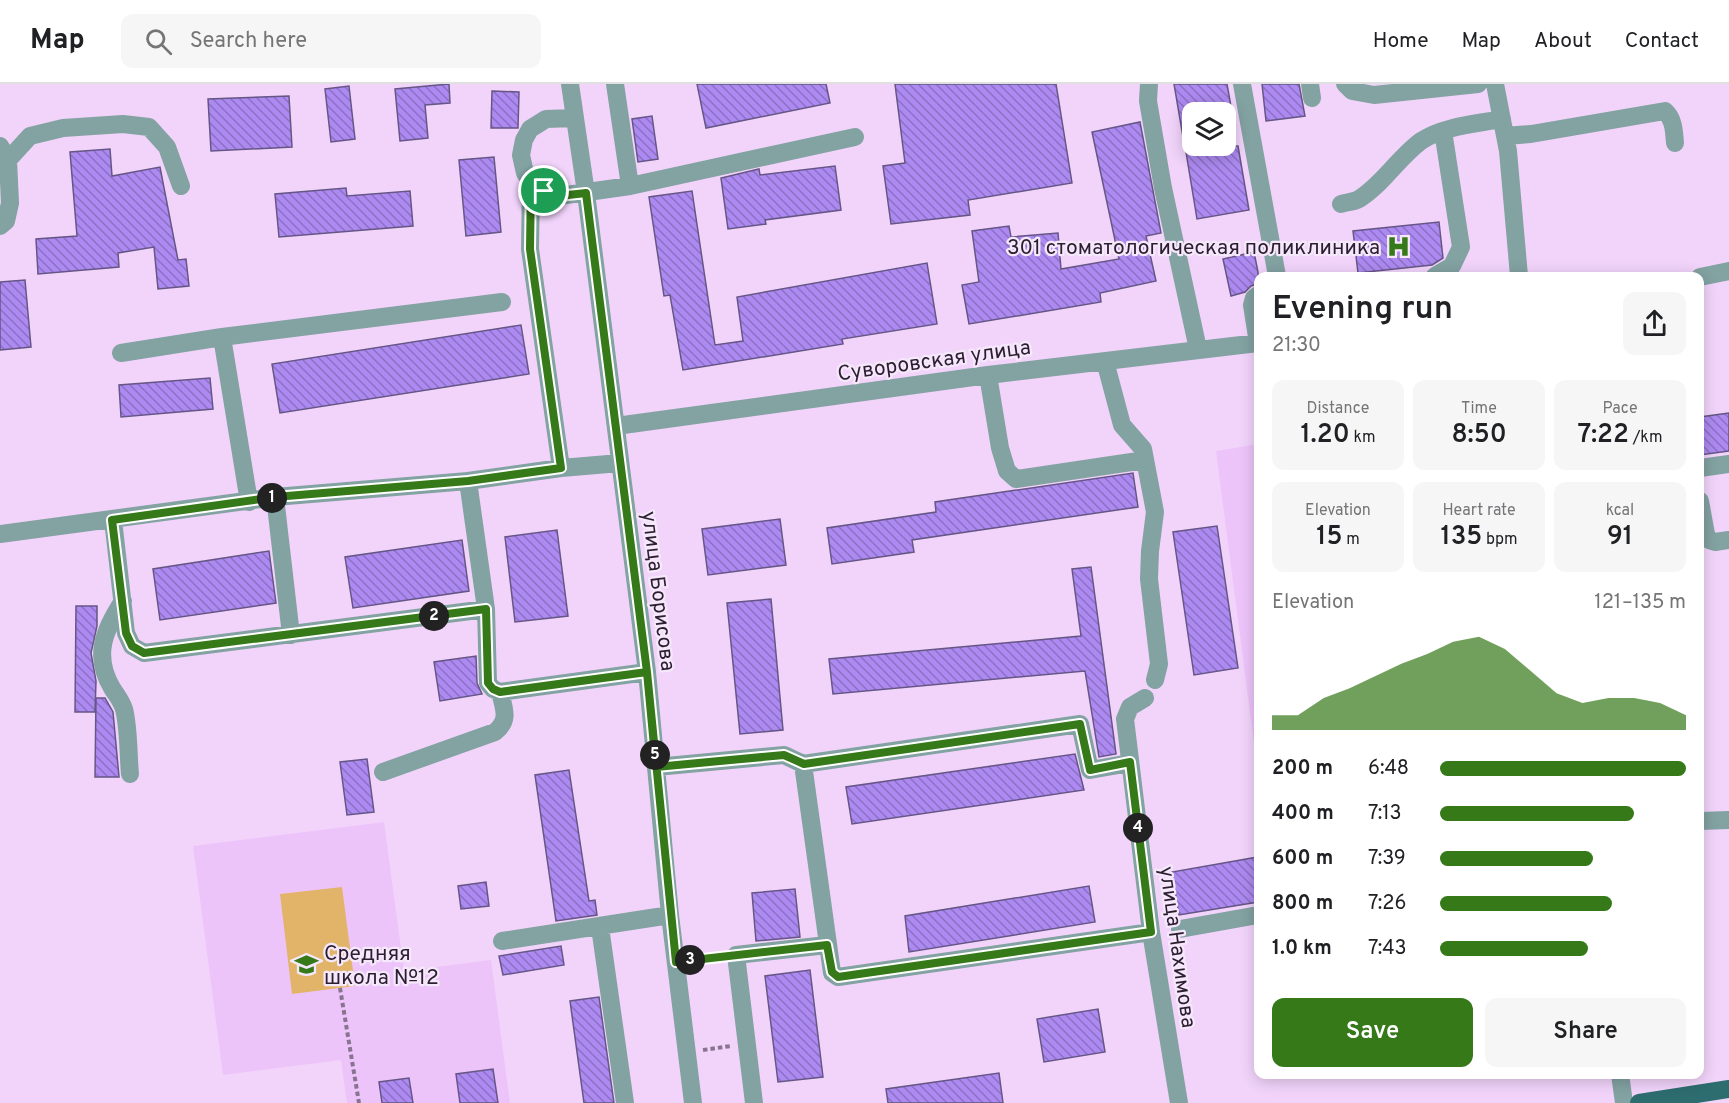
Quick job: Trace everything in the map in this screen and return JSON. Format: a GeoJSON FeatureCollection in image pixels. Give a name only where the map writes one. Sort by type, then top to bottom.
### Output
{"type":"FeatureCollection","features":[{"type":"Feature","properties":{"kind":"main road"},"geometry":{"type":"LineString","coordinates":[[1639,1103],[1729,1089]]}},
{"type":"Feature","properties":{"kind":"street","name":"улица Борисова"},"geometry":{"type":"LineString","coordinates":[[570,84],[647,672],[670,915],[693,1103]]}},
{"type":"Feature","properties":{"kind":"street"},"geometry":{"type":"LineString","coordinates":[[615,84],[630,186]]}},
{"type":"Feature","properties":{"kind":"street"},"geometry":{"type":"LineString","coordinates":[[1149,84],[1148,101],[1163,188],[1198,349]]}},
{"type":"Feature","properties":{"kind":"street"},"geometry":{"type":"LineString","coordinates":[[1242,84],[1276,272]]}},
{"type":"Feature","properties":{"kind":"street"},"geometry":{"type":"LineString","coordinates":[[1345,84],[1352,91],[1374,95],[1478,84]]}},
{"type":"Feature","properties":{"kind":"street"},"geometry":{"type":"LineString","coordinates":[[1495,84],[1504,128],[1519,272]]}},
{"type":"Feature","properties":{"kind":"street"},"geometry":{"type":"LineString","coordinates":[[1341,204],[1358,200],[1402,156],[1424,140],[1443,131],[1504,128],[1531,134],[1665,111],[1669,114],[1672,123],[1675,142]]}},
{"type":"Feature","properties":{"kind":"street"},"geometry":{"type":"LineString","coordinates":[[574,118],[546,119],[530,129],[524,140],[521,155],[525,172],[531,182],[544,191],[559,196],[630,186],[855,137]]}},
{"type":"Feature","properties":{"kind":"street"},"geometry":{"type":"LineString","coordinates":[[0,226],[6,222],[10,203],[4,153],[30,136],[63,128],[123,123],[149,127],[166,147],[181,186]]}},
{"type":"Feature","properties":{"kind":"street"},"geometry":{"type":"LineString","coordinates":[[1442,272],[1452,266],[1461,247],[1443,131]]}},
{"type":"Feature","properties":{"kind":"street"},"geometry":{"type":"LineString","coordinates":[[531,182],[530,249],[561,468]]}},
{"type":"Feature","properties":{"kind":"street"},"geometry":{"type":"LineString","coordinates":[[1704,276],[1729,271]]}},
{"type":"Feature","properties":{"kind":"street"},"geometry":{"type":"LineString","coordinates":[[1254,298],[1252,305],[1254,318]]}},
{"type":"Feature","properties":{"kind":"street"},"geometry":{"type":"LineString","coordinates":[[121,353],[222,337],[502,302]]}},
{"type":"Feature","properties":{"kind":"street"},"geometry":{"type":"LineString","coordinates":[[222,337],[249,502]]}},
{"type":"Feature","properties":{"kind":"street","name":"Суворовская улица"},"geometry":{"type":"LineString","coordinates":[[616,426],[988,375],[1254,343]]}},
{"type":"Feature","properties":{"kind":"street"},"geometry":{"type":"LineString","coordinates":[[1105,360],[1122,424],[1143,449],[1155,512],[1149,560],[1149,579],[1159,664],[1155,680]]}},
{"type":"Feature","properties":{"kind":"street"},"geometry":{"type":"LineString","coordinates":[[988,375],[1000,448],[1007,471],[1016,479],[1145,460]]}},
{"type":"Feature","properties":{"kind":"street"},"geometry":{"type":"LineString","coordinates":[[0,534],[275,497],[468,481],[561,468],[620,463]]}},
{"type":"Feature","properties":{"kind":"street"},"geometry":{"type":"LineString","coordinates":[[1704,467],[1729,464]]}},
{"type":"Feature","properties":{"kind":"street"},"geometry":{"type":"LineString","coordinates":[[468,481],[486,609],[488,683],[493,689],[500,692],[647,672]]}},
{"type":"Feature","properties":{"kind":"street"},"geometry":{"type":"LineString","coordinates":[[275,497],[291,635]]}},
{"type":"Feature","properties":{"kind":"street"},"geometry":{"type":"LineString","coordinates":[[112,520],[128,640],[132,646],[144,653],[486,609]]}},
{"type":"Feature","properties":{"kind":"street"},"geometry":{"type":"LineString","coordinates":[[1704,523],[1709,540],[1714,542],[1729,540]]}},
{"type":"Feature","properties":{"kind":"street"},"geometry":{"type":"LineString","coordinates":[[123,602],[108,624],[103,644],[103,658],[105,672],[112,688],[121,700],[124,712],[130,774]]}},
{"type":"Feature","properties":{"kind":"street"},"geometry":{"type":"LineString","coordinates":[[383,772],[495,732],[502,726],[505,717],[500,692]]}},
{"type":"Feature","properties":{"kind":"street","name":"улица Нахимова"},"geometry":{"type":"LineString","coordinates":[[1144,698],[1130,707],[1125,719],[1151,932],[1179,1103]]}},
{"type":"Feature","properties":{"kind":"street"},"geometry":{"type":"LineString","coordinates":[[656,767],[784,755],[804,764],[1080,724],[1090,770],[1130,762]]}},
{"type":"Feature","properties":{"kind":"street"},"geometry":{"type":"LineString","coordinates":[[804,764],[827,945],[832,972],[838,977],[1151,932]]}},
{"type":"Feature","properties":{"kind":"street"},"geometry":{"type":"LineString","coordinates":[[1704,821],[1729,820]]}},
{"type":"Feature","properties":{"kind":"street"},"geometry":{"type":"LineString","coordinates":[[502,941],[670,915]]}},
{"type":"Feature","properties":{"kind":"street"},"geometry":{"type":"LineString","coordinates":[[1180,929],[1254,916]]}},
{"type":"Feature","properties":{"kind":"street"},"geometry":{"type":"LineString","coordinates":[[600,927],[625,1103]]}},
{"type":"Feature","properties":{"kind":"street"},"geometry":{"type":"LineString","coordinates":[[754,1103],[735,955],[827,945]]}},
{"type":"Feature","properties":{"kind":"street"},"geometry":{"type":"LineString","coordinates":[[1621,1079],[1624,1103]]}},
{"type":"Feature","properties":{"kind":"path"},"geometry":{"type":"LineString","coordinates":[[676,962],[735,955]]}},
{"type":"Feature","properties":{"kind":"path"},"geometry":{"type":"LineString","coordinates":[[340,988],[359,1103]]}},
{"type":"Feature","properties":{"kind":"path"},"geometry":{"type":"LineString","coordinates":[[687,1052],[747,1044]]}},
{"type":"Feature","properties":{"kind":"shaded area"},"geometry":{"type":"Polygon","coordinates":[[[1254,445],[1254,743],[1216,451],[1254,445]]]}},
{"type":"Feature","properties":{"kind":"shaded area","name":"Средняя школа №12"},"geometry":{"type":"Polygon","coordinates":[[[384,822],[404,971],[491,960],[510,1103],[347,1103],[341,1060],[223,1075],[193,846],[384,822]]]}},
{"type":"Feature","properties":{"kind":"shaded area"},"geometry":{"type":"Polygon","coordinates":[[[342,887],[355,986],[292,994],[280,894],[342,887]]]}},
{"type":"Feature","properties":{"kind":"building"},"geometry":{"type":"Polygon","coordinates":[[[449,84],[450,103],[425,105],[428,138],[400,141],[395,89],[449,84]]]}},
{"type":"Feature","properties":{"kind":"building"},"geometry":{"type":"Polygon","coordinates":[[[697,84],[826,84],[830,103],[706,128],[697,84]]]}},
{"type":"Feature","properties":{"kind":"building"},"geometry":{"type":"Polygon","coordinates":[[[895,84],[1056,84],[1072,183],[968,200],[970,215],[891,224],[883,166],[905,163],[895,84]]]}},
{"type":"Feature","properties":{"kind":"building"},"geometry":{"type":"Polygon","coordinates":[[[1174,84],[1227,84],[1230,102],[1182,102],[1182,131],[1174,84]]]}},
{"type":"Feature","properties":{"kind":"building"},"geometry":{"type":"Polygon","coordinates":[[[1262,84],[1299,84],[1305,116],[1266,121],[1262,84]]]}},
{"type":"Feature","properties":{"kind":"building"},"geometry":{"type":"Polygon","coordinates":[[[349,86],[355,139],[331,142],[325,89],[349,86]]]}},
{"type":"Feature","properties":{"kind":"building"},"geometry":{"type":"Polygon","coordinates":[[[492,91],[519,92],[518,128],[491,128],[492,91]]]}},
{"type":"Feature","properties":{"kind":"building"},"geometry":{"type":"Polygon","coordinates":[[[289,96],[292,147],[211,151],[208,99],[289,96]]]}},
{"type":"Feature","properties":{"kind":"building"},"geometry":{"type":"Polygon","coordinates":[[[652,116],[658,159],[638,162],[632,119],[652,116]]]}},
{"type":"Feature","properties":{"kind":"building"},"geometry":{"type":"Polygon","coordinates":[[[1140,122],[1161,233],[1146,236],[1156,281],[1100,293],[1101,302],[969,324],[962,285],[979,282],[972,231],[1009,226],[1011,237],[1058,233],[1061,269],[1119,259],[1092,132],[1140,122]]]}},
{"type":"Feature","properties":{"kind":"building"},"geometry":{"type":"Polygon","coordinates":[[[1236,146],[1238,146],[1249,210],[1197,219],[1187,156],[1236,156],[1236,146]]]}},
{"type":"Feature","properties":{"kind":"building"},"geometry":{"type":"Polygon","coordinates":[[[110,149],[112,176],[160,167],[178,260],[186,259],[189,286],[158,289],[154,247],[118,253],[119,267],[38,274],[36,239],[77,236],[70,152],[110,149]]]}},
{"type":"Feature","properties":{"kind":"building"},"geometry":{"type":"Polygon","coordinates":[[[494,157],[501,232],[466,236],[459,160],[494,157]]]}},
{"type":"Feature","properties":{"kind":"building"},"geometry":{"type":"Polygon","coordinates":[[[835,166],[841,210],[765,220],[766,224],[728,229],[721,178],[759,169],[760,175],[835,166]]]}},
{"type":"Feature","properties":{"kind":"building"},"geometry":{"type":"Polygon","coordinates":[[[346,188],[347,196],[410,191],[413,226],[279,237],[275,194],[346,188]]]}},
{"type":"Feature","properties":{"kind":"building"},"geometry":{"type":"Polygon","coordinates":[[[692,191],[715,345],[743,341],[737,297],[927,263],[937,324],[842,339],[843,344],[683,370],[670,295],[664,296],[649,197],[692,191]]]}},
{"type":"Feature","properties":{"kind":"building","name":"301 стоматологическая поликлиника"},"geometry":{"type":"Polygon","coordinates":[[[1439,222],[1443,258],[1432,265],[1358,272],[1353,231],[1439,222]]]}},
{"type":"Feature","properties":{"kind":"building"},"geometry":{"type":"Polygon","coordinates":[[[1254,252],[1258,272],[1254,272],[1254,285],[1245,292],[1231,296],[1223,259],[1254,252]]]}},
{"type":"Feature","properties":{"kind":"building"},"geometry":{"type":"Polygon","coordinates":[[[25,280],[31,347],[0,350],[0,282],[25,280]]]}},
{"type":"Feature","properties":{"kind":"building"},"geometry":{"type":"Polygon","coordinates":[[[521,325],[529,374],[280,413],[272,364],[521,325]]]}},
{"type":"Feature","properties":{"kind":"building"},"geometry":{"type":"Polygon","coordinates":[[[210,378],[213,409],[121,417],[119,385],[210,378]]]}},
{"type":"Feature","properties":{"kind":"building"},"geometry":{"type":"Polygon","coordinates":[[[1729,413],[1729,451],[1704,454],[1704,416],[1729,413]]]}},
{"type":"Feature","properties":{"kind":"building"},"geometry":{"type":"Polygon","coordinates":[[[1133,473],[1138,507],[912,540],[914,552],[832,564],[827,528],[936,512],[935,502],[1133,473]]]}},
{"type":"Feature","properties":{"kind":"building"},"geometry":{"type":"Polygon","coordinates":[[[780,519],[786,565],[708,575],[702,529],[780,519]]]}},
{"type":"Feature","properties":{"kind":"building"},"geometry":{"type":"Polygon","coordinates":[[[1217,526],[1238,668],[1194,675],[1173,532],[1217,526]]]}},
{"type":"Feature","properties":{"kind":"building"},"geometry":{"type":"Polygon","coordinates":[[[557,530],[568,616],[515,622],[505,537],[557,530]]]}},
{"type":"Feature","properties":{"kind":"building"},"geometry":{"type":"Polygon","coordinates":[[[462,540],[469,591],[353,608],[345,557],[462,540]]]}},
{"type":"Feature","properties":{"kind":"building"},"geometry":{"type":"Polygon","coordinates":[[[269,551],[276,603],[160,620],[153,569],[269,551]]]}},
{"type":"Feature","properties":{"kind":"building"},"geometry":{"type":"Polygon","coordinates":[[[1091,567],[1116,754],[1099,757],[1085,671],[833,694],[829,659],[1081,636],[1072,569],[1091,567]]]}},
{"type":"Feature","properties":{"kind":"building"},"geometry":{"type":"Polygon","coordinates":[[[771,599],[783,730],[740,734],[727,603],[771,599]]]}},
{"type":"Feature","properties":{"kind":"building"},"geometry":{"type":"Polygon","coordinates":[[[76,606],[97,606],[97,626],[91,653],[96,681],[95,712],[75,712],[76,606]]]}},
{"type":"Feature","properties":{"kind":"building"},"geometry":{"type":"Polygon","coordinates":[[[476,656],[477,683],[482,694],[440,701],[434,662],[476,656]]]}},
{"type":"Feature","properties":{"kind":"building"},"geometry":{"type":"Polygon","coordinates":[[[96,698],[105,698],[113,712],[119,777],[95,777],[96,698]]]}},
{"type":"Feature","properties":{"kind":"building"},"geometry":{"type":"Polygon","coordinates":[[[1075,754],[1084,790],[852,824],[846,787],[1075,754]]]}},
{"type":"Feature","properties":{"kind":"building"},"geometry":{"type":"Polygon","coordinates":[[[367,759],[374,812],[347,815],[340,762],[367,759]]]}},
{"type":"Feature","properties":{"kind":"building"},"geometry":{"type":"Polygon","coordinates":[[[569,770],[589,901],[595,900],[597,915],[556,921],[535,775],[569,770]]]}},
{"type":"Feature","properties":{"kind":"building"},"geometry":{"type":"Polygon","coordinates":[[[1254,858],[1254,903],[1179,915],[1172,872],[1254,858]]]}},
{"type":"Feature","properties":{"kind":"building"},"geometry":{"type":"Polygon","coordinates":[[[486,882],[489,906],[461,909],[458,886],[486,882]]]}},
{"type":"Feature","properties":{"kind":"building"},"geometry":{"type":"Polygon","coordinates":[[[1089,886],[1095,922],[909,952],[905,916],[1089,886]]]}},
{"type":"Feature","properties":{"kind":"building"},"geometry":{"type":"Polygon","coordinates":[[[795,889],[800,937],[756,941],[752,893],[795,889]]]}},
{"type":"Feature","properties":{"kind":"building"},"geometry":{"type":"Polygon","coordinates":[[[561,946],[564,965],[503,975],[499,956],[561,946]]]}},
{"type":"Feature","properties":{"kind":"building"},"geometry":{"type":"Polygon","coordinates":[[[810,970],[823,1077],[778,1082],[765,976],[810,970]]]}},
{"type":"Feature","properties":{"kind":"building"},"geometry":{"type":"Polygon","coordinates":[[[599,997],[614,1103],[584,1103],[570,1001],[599,997]]]}},
{"type":"Feature","properties":{"kind":"building"},"geometry":{"type":"Polygon","coordinates":[[[1098,1009],[1105,1052],[1044,1062],[1037,1019],[1098,1009]]]}},
{"type":"Feature","properties":{"kind":"building"},"geometry":{"type":"Polygon","coordinates":[[[493,1069],[498,1103],[460,1103],[456,1074],[493,1069]]]}},
{"type":"Feature","properties":{"kind":"building"},"geometry":{"type":"Polygon","coordinates":[[[999,1073],[1003,1103],[888,1103],[886,1089],[999,1073]]]}},
{"type":"Feature","properties":{"kind":"building"},"geometry":{"type":"Polygon","coordinates":[[[409,1078],[413,1103],[382,1103],[379,1082],[409,1078]]]}},
{"type":"Feature","properties":{"kind":"place","name":"301 стоматологическая поликлиника"},"geometry":{"type":"Point","coordinates":[1398,247]}},
{"type":"Feature","properties":{"kind":"place","name":"Средняя школа №12"},"geometry":{"type":"Point","coordinates":[306,965]}},
{"type":"Feature","properties":{"kind":"route"},"geometry":{"type":"LineString","coordinates":[[544,191],[531,182],[530,249],[561,468],[468,481],[275,497],[112,520],[126,633],[132,646],[144,653],[486,609],[488,683],[500,692],[647,672],[670,915],[676,962],[827,945],[832,972],[838,977],[1151,932],[1130,762],[1090,770],[1080,724],[804,764],[784,755],[656,767],[647,672],[586,193],[559,196],[544,191]]}}]}
